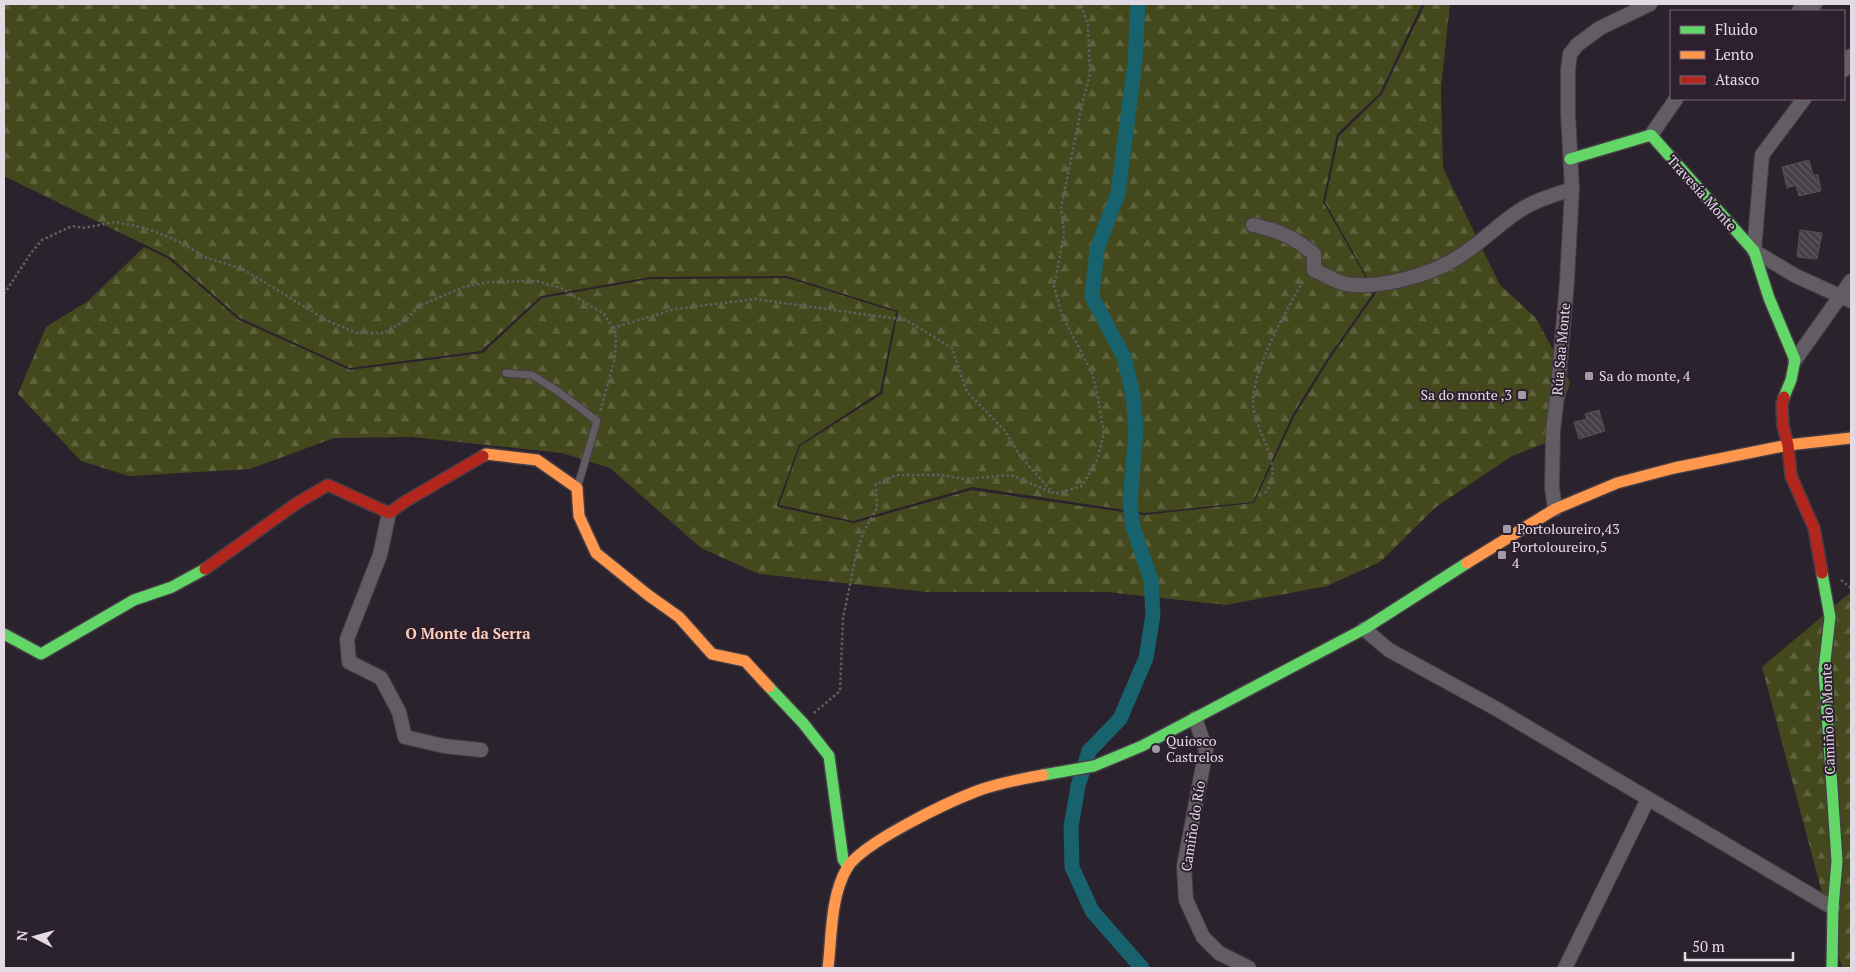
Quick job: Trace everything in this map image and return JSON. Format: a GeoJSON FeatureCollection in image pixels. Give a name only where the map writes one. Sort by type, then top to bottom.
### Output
{"type":"FeatureCollection","features":[{"type":"Feature","properties":{"kind":"street","name":"Rúa Saa Monte"},"geometry":{"type":"LineString","coordinates":[[1555,509],[1552,488],[1553,431],[1562,340],[1572,189],[1568,113],[1570,54],[1577,45],[1600,28],[1650,4]]}},
{"type":"Feature","properties":{"kind":"street"},"geometry":{"type":"LineString","coordinates":[[1801,10],[1815,4]]}},
{"type":"Feature","properties":{"kind":"street"},"geometry":{"type":"LineString","coordinates":[[1845,68],[1851,56]]}},
{"type":"Feature","properties":{"kind":"street"},"geometry":{"type":"LineString","coordinates":[[1570,159],[1651,135],[1675,100]]}},
{"type":"Feature","properties":{"kind":"street","name":"Travesía Monte"},"geometry":{"type":"LineString","coordinates":[[1795,360],[1769,298],[1754,251],[1762,154],[1803,100]]}},
{"type":"Feature","properties":{"kind":"street","name":"Travesía Monte"},"geometry":{"type":"LineString","coordinates":[[1651,135],[1754,251],[1796,276],[1846,299]]}},
{"type":"Feature","properties":{"kind":"street"},"geometry":{"type":"LineString","coordinates":[[1253,225],[1275,230],[1295,239],[1314,254],[1314,270],[1344,284],[1386,283],[1433,272],[1457,259],[1520,210],[1572,189]]}},
{"type":"Feature","properties":{"kind":"street"},"geometry":{"type":"LineString","coordinates":[[1788,445],[1783,426],[1782,404],[1791,380],[1795,360],[1846,299],[1851,281]]}},
{"type":"Feature","properties":{"kind":"street"},"geometry":{"type":"LineString","coordinates":[[828,968],[836,894],[848,867],[860,854],[890,834],[944,805],[978,790],[1020,779],[1094,766],[1142,746],[1364,629],[1555,509],[1617,483],[1674,468],[1788,445],[1851,438]]}},
{"type":"Feature","properties":{"kind":"street","name":"Camiño do Monte"},"geometry":{"type":"LineString","coordinates":[[1788,445],[1791,476],[1814,528],[1830,617],[1824,670],[1837,861],[1833,908],[1832,968]]}},
{"type":"Feature","properties":{"kind":"street"},"geometry":{"type":"LineString","coordinates":[[481,750],[444,746],[406,737],[399,712],[381,678],[349,662],[347,639],[380,555],[389,513],[453,472],[486,454],[537,460],[577,488],[578,516],[596,553],[648,596],[680,617],[712,654],[745,661],[803,723],[829,756],[843,859],[848,867]]}},
{"type":"Feature","properties":{"kind":"street"},"geometry":{"type":"LineString","coordinates":[[4,634],[41,654],[134,600],[172,587],[204,570],[297,503],[328,485],[389,513]]}},
{"type":"Feature","properties":{"kind":"street"},"geometry":{"type":"LineString","coordinates":[[1364,629],[1389,650],[1495,708],[1833,908]]}},
{"type":"Feature","properties":{"kind":"street","name":"Camiño do Río"},"geometry":{"type":"LineString","coordinates":[[1195,718],[1206,750],[1184,866],[1186,900],[1203,937],[1219,953],[1249,968]]}},
{"type":"Feature","properties":{"kind":"street"},"geometry":{"type":"LineString","coordinates":[[1565,968],[1648,799]]}},
{"type":"Feature","properties":{"kind":"lane"},"geometry":{"type":"LineString","coordinates":[[506,373],[532,375],[559,392],[597,421],[577,488]]}},
{"type":"Feature","properties":{"kind":"path"},"geometry":{"type":"LineString","coordinates":[[803,723],[840,691],[843,618],[857,551],[864,531],[877,508],[876,484],[896,475],[941,475],[966,479],[1011,475],[1054,494],[1082,486],[1097,460],[1104,433],[1098,393],[1092,373],[1063,316],[1054,287],[1064,233],[1061,208],[1083,100],[1090,75],[1088,25],[1081,4]]}},
{"type":"Feature","properties":{"kind":"path"},"geometry":{"type":"LineString","coordinates":[[4,294],[30,253],[42,240],[72,226],[84,228],[115,222],[145,228],[176,240],[207,258],[243,269],[326,320],[357,333],[383,333],[406,321],[420,306],[464,287],[489,282],[536,281],[561,288],[604,314],[616,333],[615,358],[597,421]]}},
{"type":"Feature","properties":{"kind":"path"},"geometry":{"type":"LineString","coordinates":[[1265,494],[1271,486],[1272,473],[1270,456],[1255,414],[1253,403],[1255,389],[1261,366],[1290,304],[1305,278],[1314,270]]}},
{"type":"Feature","properties":{"kind":"path"},"geometry":{"type":"LineString","coordinates":[[613,328],[675,308],[756,299],[906,320],[952,348],[967,392],[1006,432],[1020,456],[1054,494]]}},
{"type":"Feature","properties":{"kind":"green space"},"geometry":{"type":"Polygon","coordinates":[[[4,4],[1422,4],[1380,93],[1337,134],[1323,202],[1374,292],[1329,356],[1293,414],[1253,502],[1145,513],[972,487],[853,521],[779,505],[800,446],[882,394],[898,311],[787,276],[650,277],[541,296],[481,351],[350,368],[240,318],[170,257],[4,176],[4,4]]]}},
{"type":"Feature","properties":{"kind":"green space"},"geometry":{"type":"Polygon","coordinates":[[[1425,4],[1450,4],[1441,88],[1443,168],[1500,285],[1536,318],[1570,382],[1553,440],[1512,456],[1436,507],[1380,562],[1327,586],[1226,605],[1107,592],[927,592],[759,574],[701,548],[610,468],[562,453],[413,437],[334,438],[250,469],[129,476],[81,461],[18,394],[46,327],[88,301],[144,247],[169,259],[239,320],[350,370],[483,353],[542,298],[650,279],[787,278],[896,312],[880,392],[799,445],[777,505],[778,507],[854,523],[972,490],[1144,515],[1254,503],[1295,415],[1331,357],[1376,293],[1325,202],[1339,136],[1382,94],[1425,4]]]}},
{"type":"Feature","properties":{"kind":"green space"},"geometry":{"type":"Polygon","coordinates":[[[1851,592],[1851,968],[1842,968],[1762,667],[1851,592]]]}},
{"type":"Feature","properties":{"kind":"building"},"geometry":{"type":"Polygon","coordinates":[[[1809,160],[1813,175],[1818,175],[1821,191],[1799,196],[1796,185],[1787,188],[1782,167],[1809,160]]]}},
{"type":"Feature","properties":{"kind":"building"},"geometry":{"type":"Polygon","coordinates":[[[1800,230],[1822,233],[1817,259],[1797,257],[1800,230]]]}},
{"type":"Feature","properties":{"kind":"building"},"geometry":{"type":"Polygon","coordinates":[[[1599,410],[1605,431],[1579,439],[1574,422],[1587,419],[1585,414],[1599,410]]]}},
{"type":"Feature","properties":{"kind":"waterway"},"geometry":{"type":"LineString","coordinates":[[1138,4],[1135,62],[1118,193],[1097,249],[1092,297],[1124,357],[1133,395],[1136,429],[1130,503],[1133,527],[1151,580],[1153,615],[1146,658],[1120,719],[1089,751],[1078,786],[1071,827],[1072,867],[1092,911],[1142,968]]}},
{"type":"Feature","properties":{"kind":"traffic: fast"},"geometry":{"type":"LineString","coordinates":[[1570,159],[1651,135],[1754,251],[1769,298],[1795,360],[1791,380],[1784,397]]}},
{"type":"Feature","properties":{"kind":"traffic: fast"},"geometry":{"type":"LineString","coordinates":[[1043,775],[1094,766],[1142,746],[1364,629],[1467,563]]}},
{"type":"Feature","properties":{"kind":"traffic: fast"},"geometry":{"type":"LineString","coordinates":[[4,634],[41,654],[134,600],[172,587],[205,569]]}},
{"type":"Feature","properties":{"kind":"traffic: fast"},"geometry":{"type":"LineString","coordinates":[[1822,573],[1830,617],[1824,670],[1837,861],[1833,908],[1832,968]]}},
{"type":"Feature","properties":{"kind":"traffic: fast"},"geometry":{"type":"LineString","coordinates":[[769,687],[803,723],[829,756],[843,859],[848,867]]}},
{"type":"Feature","properties":{"kind":"traffic: slow"},"geometry":{"type":"LineString","coordinates":[[1467,563],[1555,509],[1617,483],[1674,468],[1788,445],[1851,438]]}},
{"type":"Feature","properties":{"kind":"traffic: slow"},"geometry":{"type":"LineString","coordinates":[[483,456],[486,454],[537,460],[577,488],[579,516],[596,553],[648,595],[679,617],[712,654],[745,661],[769,687]]}},
{"type":"Feature","properties":{"kind":"traffic: slow"},"geometry":{"type":"LineString","coordinates":[[828,968],[837,892],[847,868],[856,858],[907,824],[964,796],[993,786],[1043,775]]}},
{"type":"Feature","properties":{"kind":"traffic: jam"},"geometry":{"type":"LineString","coordinates":[[1784,397],[1782,404],[1783,426],[1788,445],[1791,476],[1814,528],[1822,573]]}},
{"type":"Feature","properties":{"kind":"traffic: jam"},"geometry":{"type":"LineString","coordinates":[[205,569],[297,503],[328,485],[389,513],[483,456]]}},
{"type":"Feature","properties":{"kind":"place","name":"Sa do monte, 4"},"geometry":{"type":"Point","coordinates":[1589,376]}},
{"type":"Feature","properties":{"kind":"place","name":"Sa do monte ,3"},"geometry":{"type":"Point","coordinates":[1522,395]}},
{"type":"Feature","properties":{"kind":"place","name":"Portoloureiro,43"},"geometry":{"type":"Point","coordinates":[1507,529]}},
{"type":"Feature","properties":{"kind":"place","name":"Portoloureiro,5 4"},"geometry":{"type":"Point","coordinates":[1502,555]}},
{"type":"Feature","properties":{"kind":"place","name":"Quiosco Castrelos"},"geometry":{"type":"Point","coordinates":[1156,749]}},
{"type":"Feature","properties":{"kind":"district","name":"O Monte da Serra"},"geometry":{"type":"Point","coordinates":[468,634]}}]}
